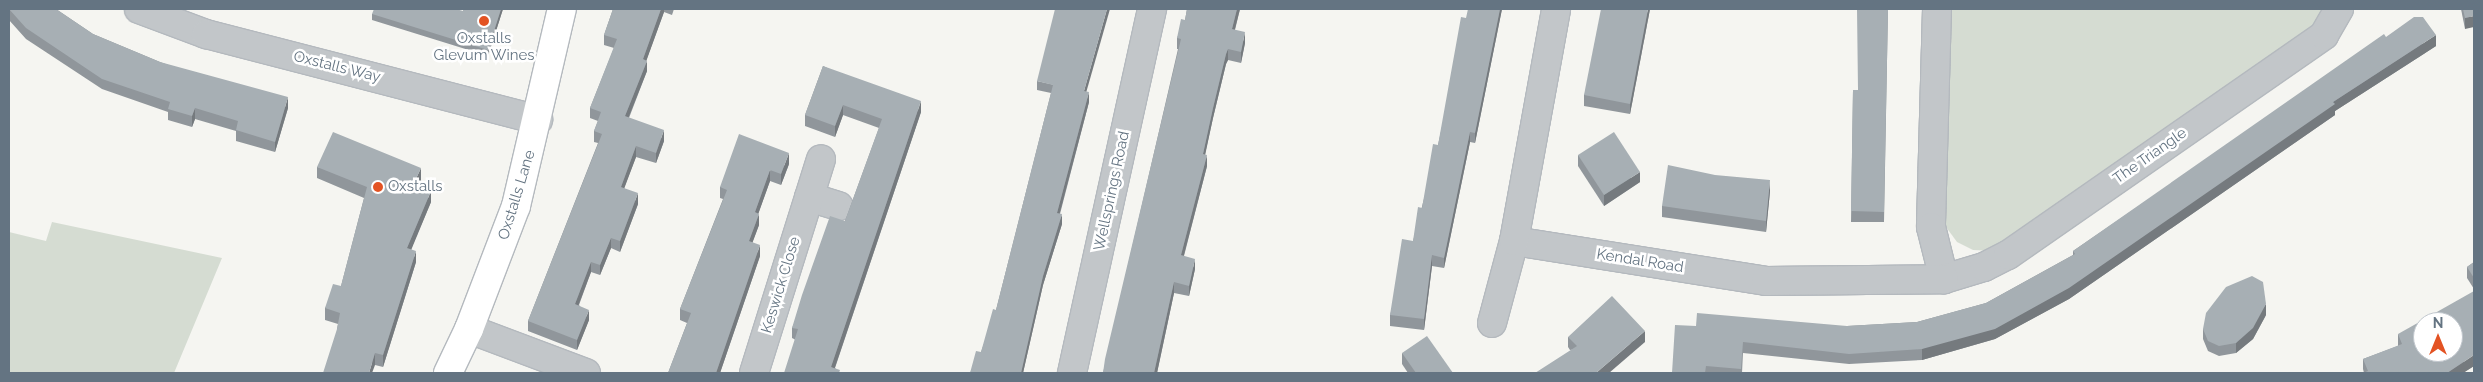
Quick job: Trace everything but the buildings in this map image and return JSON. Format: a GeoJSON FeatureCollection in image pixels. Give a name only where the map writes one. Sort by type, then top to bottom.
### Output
{"type":"FeatureCollection","features":[{"type":"Feature","properties":{"kind":"street","name":"Oxstalls Way"},"geometry":{"type":"LineString","coordinates":[[139,9],[206,34],[538,120]]}},
{"type":"Feature","properties":{"kind":"street","name":"Oxstalls Lane"},"geometry":{"type":"LineString","coordinates":[[448,373],[469,329],[516,206],[538,120],[562,9]]}},
{"type":"Feature","properties":{"kind":"street","name":"Wellsprings Road"},"geometry":{"type":"LineString","coordinates":[[1072,373],[1152,9]]}},
{"type":"Feature","properties":{"kind":"street"},"geometry":{"type":"LineString","coordinates":[[1492,323],[1514,241],[1556,9]]}},
{"type":"Feature","properties":{"kind":"street"},"geometry":{"type":"LineString","coordinates":[[1937,9],[1931,227],[1944,279]]}},
{"type":"Feature","properties":{"kind":"street","name":"The Triangle"},"geometry":{"type":"LineString","coordinates":[[1766,281],[1944,279],[1984,267],[2008,255],[2324,35],[2339,9]]}},
{"type":"Feature","properties":{"kind":"street","name":"Keswick Close"},"geometry":{"type":"LineString","coordinates":[[754,373],[821,159]]}},
{"type":"Feature","properties":{"kind":"street"},"geometry":{"type":"LineString","coordinates":[[809,196],[839,206]]}},
{"type":"Feature","properties":{"kind":"street","name":"Kendal Road"},"geometry":{"type":"LineString","coordinates":[[1514,241],[1766,281]]}},
{"type":"Feature","properties":{"kind":"street"},"geometry":{"type":"LineString","coordinates":[[469,329],[586,373]]}},
{"type":"Feature","properties":{"kind":"shaded area"},"geometry":{"type":"Polygon","coordinates":[[[1947,9],[2326,9],[2311,31],[1993,251],[1973,250],[1957,242],[1946,227],[1941,212],[1947,9]]]}},
{"type":"Feature","properties":{"kind":"shaded area"},"geometry":{"type":"Polygon","coordinates":[[[52,222],[222,258],[174,373],[9,373],[9,232],[46,241],[52,222]]]}},
{"type":"Feature","properties":{"kind":"place","name":"Oxstalls Glevum Wines"},"geometry":{"type":"Point","coordinates":[484,21]}},
{"type":"Feature","properties":{"kind":"place","name":"Oxstalls"},"geometry":{"type":"Point","coordinates":[378,187]}}]}
